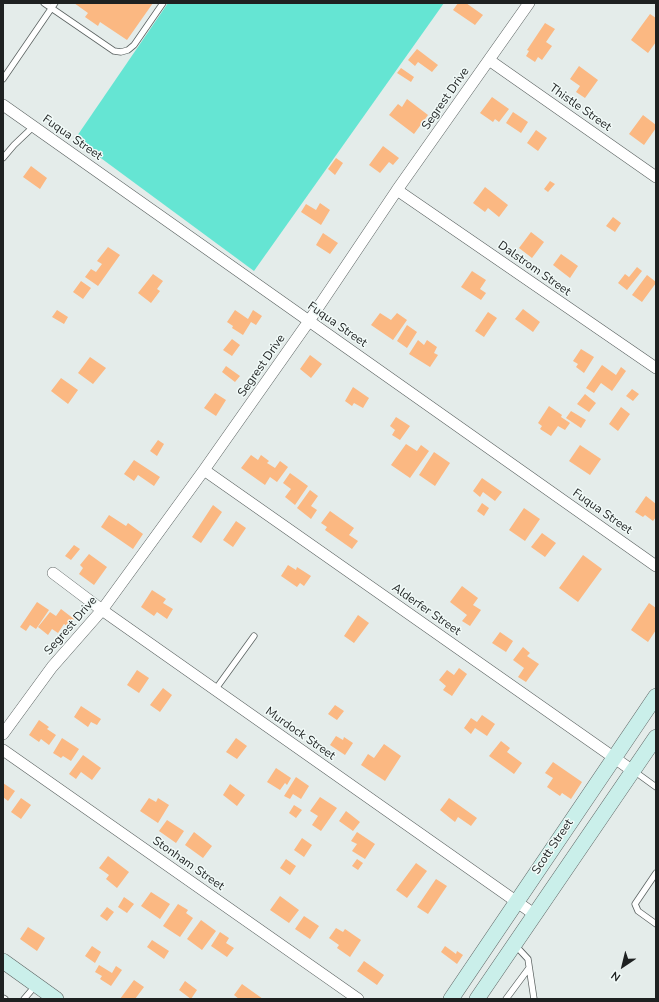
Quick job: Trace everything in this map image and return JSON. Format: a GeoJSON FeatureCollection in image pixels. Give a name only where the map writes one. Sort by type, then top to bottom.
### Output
{"type":"FeatureCollection","features":[{"type":"Feature","properties":{"kind":"main road","name":"Scott Street"},"geometry":{"type":"LineString","coordinates":[[451,999],[656,696]]}},
{"type":"Feature","properties":{"kind":"main road","name":"Scott Street"},"geometry":{"type":"LineString","coordinates":[[477,999],[656,737]]}},
{"type":"Feature","properties":{"kind":"main road"},"geometry":{"type":"LineString","coordinates":[[3,961],[56,999]]}},
{"type":"Feature","properties":{"kind":"street","name":"Segrest Drive"},"geometry":{"type":"LineString","coordinates":[[3,734],[52,668],[102,610],[204,470],[309,322],[398,190],[529,3]]}},
{"type":"Feature","properties":{"kind":"street","name":"Thistle Street"},"geometry":{"type":"LineString","coordinates":[[489,60],[656,177]]}},
{"type":"Feature","properties":{"kind":"street","name":"Fuqua Street"},"geometry":{"type":"LineString","coordinates":[[3,106],[656,566]]}},
{"type":"Feature","properties":{"kind":"street","name":"Dalstrom Street"},"geometry":{"type":"LineString","coordinates":[[398,190],[656,368]]}},
{"type":"Feature","properties":{"kind":"street","name":"Alderfer Street"},"geometry":{"type":"LineString","coordinates":[[204,470],[634,771]]}},
{"type":"Feature","properties":{"kind":"street","name":"Murdock Street"},"geometry":{"type":"LineString","coordinates":[[53,573],[102,610],[534,914]]}},
{"type":"Feature","properties":{"kind":"street","name":"Stonham Street"},"geometry":{"type":"LineString","coordinates":[[3,750],[358,999]]}},
{"type":"Feature","properties":{"kind":"lane"},"geometry":{"type":"LineString","coordinates":[[44,3],[114,51],[121,52],[128,50],[134,45],[163,3]]}},
{"type":"Feature","properties":{"kind":"lane"},"geometry":{"type":"LineString","coordinates":[[3,79],[56,3]]}},
{"type":"Feature","properties":{"kind":"lane"},"geometry":{"type":"LineString","coordinates":[[3,158],[33,127]]}},
{"type":"Feature","properties":{"kind":"lane"},"geometry":{"type":"LineString","coordinates":[[215,690],[254,636]]}},
{"type":"Feature","properties":{"kind":"lane"},"geometry":{"type":"LineString","coordinates":[[634,771],[656,787]]}},
{"type":"Feature","properties":{"kind":"lane"},"geometry":{"type":"LineString","coordinates":[[656,873],[635,904],[638,911],[656,924]]}},
{"type":"Feature","properties":{"kind":"lane"},"geometry":{"type":"LineString","coordinates":[[514,945],[528,959],[533,999]]}},
{"type":"Feature","properties":{"kind":"lane"},"geometry":{"type":"LineString","coordinates":[[506,999],[529,968]]}},
{"type":"Feature","properties":{"kind":"lane"},"geometry":{"type":"LineString","coordinates":[[24,999],[36,984]]}},
{"type":"Feature","properties":{"kind":"green space"},"geometry":{"type":"Polygon","coordinates":[[[168,3],[444,3],[254,271],[75,139],[168,3]]]}},
{"type":"Feature","properties":{"kind":"building"},"geometry":{"type":"Polygon","coordinates":[[[74,3],[153,3],[127,40],[100,22],[98,26],[85,17],[88,13],[74,3]]]}},
{"type":"Feature","properties":{"kind":"building"},"geometry":{"type":"Polygon","coordinates":[[[458,3],[466,3],[483,15],[475,25],[453,10],[458,3]]]}},
{"type":"Feature","properties":{"kind":"building"},"geometry":{"type":"Polygon","coordinates":[[[650,14],[656,18],[656,42],[648,53],[631,40],[650,14]]]}},
{"type":"Feature","properties":{"kind":"building"},"geometry":{"type":"Polygon","coordinates":[[[545,23],[555,29],[546,42],[552,46],[542,60],[538,57],[535,62],[526,56],[529,51],[527,50],[545,23]]]}},
{"type":"Feature","properties":{"kind":"building"},"geometry":{"type":"Polygon","coordinates":[[[417,49],[438,65],[432,72],[418,62],[415,66],[408,60],[417,49]]]}},
{"type":"Feature","properties":{"kind":"building"},"geometry":{"type":"Polygon","coordinates":[[[579,66],[598,80],[585,98],[576,92],[580,86],[570,79],[579,66]]]}},
{"type":"Feature","properties":{"kind":"building"},"geometry":{"type":"Polygon","coordinates":[[[401,68],[414,77],[411,82],[397,73],[401,68]]]}},
{"type":"Feature","properties":{"kind":"building"},"geometry":{"type":"Polygon","coordinates":[[[492,97],[509,109],[499,122],[495,119],[493,122],[480,113],[492,97]]]}},
{"type":"Feature","properties":{"kind":"building"},"geometry":{"type":"Polygon","coordinates":[[[407,99],[428,115],[414,134],[389,115],[398,104],[402,107],[407,99]]]}},
{"type":"Feature","properties":{"kind":"building"},"geometry":{"type":"Polygon","coordinates":[[[513,112],[528,122],[521,133],[506,123],[513,112]]]}},
{"type":"Feature","properties":{"kind":"building"},"geometry":{"type":"Polygon","coordinates":[[[643,115],[656,125],[656,128],[644,145],[629,134],[643,115]]]}},
{"type":"Feature","properties":{"kind":"building"},"geometry":{"type":"Polygon","coordinates":[[[536,130],[547,138],[538,151],[527,143],[536,130]]]}},
{"type":"Feature","properties":{"kind":"building"},"geometry":{"type":"Polygon","coordinates":[[[383,146],[399,158],[393,165],[389,162],[380,173],[369,165],[383,146]]]}},
{"type":"Feature","properties":{"kind":"building"},"geometry":{"type":"Polygon","coordinates":[[[336,158],[343,163],[335,175],[328,169],[336,158]]]}},
{"type":"Feature","properties":{"kind":"building"},"geometry":{"type":"Polygon","coordinates":[[[31,166],[47,178],[40,189],[23,177],[31,166]]]}},
{"type":"Feature","properties":{"kind":"building"},"geometry":{"type":"Polygon","coordinates":[[[550,181],[555,184],[548,192],[544,189],[550,181]]]}},
{"type":"Feature","properties":{"kind":"building"},"geometry":{"type":"Polygon","coordinates":[[[485,187],[508,205],[499,217],[488,208],[485,212],[473,203],[485,187]]]}},
{"type":"Feature","properties":{"kind":"building"},"geometry":{"type":"Polygon","coordinates":[[[320,203],[330,210],[321,225],[301,212],[306,204],[316,210],[320,203]]]}},
{"type":"Feature","properties":{"kind":"building"},"geometry":{"type":"Polygon","coordinates":[[[613,217],[621,223],[615,232],[606,226],[613,217]]]}},
{"type":"Feature","properties":{"kind":"building"},"geometry":{"type":"Polygon","coordinates":[[[531,232],[544,242],[532,258],[519,248],[531,232]]]}},
{"type":"Feature","properties":{"kind":"building"},"geometry":{"type":"Polygon","coordinates":[[[323,233],[338,243],[330,254],[316,245],[323,233]]]}},
{"type":"Feature","properties":{"kind":"building"},"geometry":{"type":"Polygon","coordinates":[[[108,247],[120,255],[98,286],[85,277],[91,269],[96,272],[102,264],[97,261],[108,247]]]}},
{"type":"Feature","properties":{"kind":"building"},"geometry":{"type":"Polygon","coordinates":[[[561,254],[578,266],[570,278],[553,265],[561,254]]]}},
{"type":"Feature","properties":{"kind":"building"},"geometry":{"type":"Polygon","coordinates":[[[637,267],[642,271],[627,290],[618,283],[625,274],[629,277],[637,267]]]}},
{"type":"Feature","properties":{"kind":"building"},"geometry":{"type":"Polygon","coordinates":[[[472,271],[486,280],[480,289],[486,293],[481,300],[461,287],[472,271]]]}},
{"type":"Feature","properties":{"kind":"building"},"geometry":{"type":"Polygon","coordinates":[[[153,274],[163,281],[157,289],[160,291],[151,303],[138,293],[153,274]]]}},
{"type":"Feature","properties":{"kind":"building"},"geometry":{"type":"Polygon","coordinates":[[[647,275],[656,283],[642,302],[632,295],[647,275]]]}},
{"type":"Feature","properties":{"kind":"building"},"geometry":{"type":"Polygon","coordinates":[[[81,281],[91,288],[83,299],[73,292],[81,281]]]}},
{"type":"Feature","properties":{"kind":"building"},"geometry":{"type":"Polygon","coordinates":[[[523,309],[540,322],[533,332],[515,319],[523,309]]]}},
{"type":"Feature","properties":{"kind":"building"},"geometry":{"type":"Polygon","coordinates":[[[57,310],[68,317],[64,324],[52,317],[57,310]]]}},
{"type":"Feature","properties":{"kind":"building"},"geometry":{"type":"Polygon","coordinates":[[[235,310],[248,319],[253,310],[262,316],[256,325],[251,322],[243,335],[232,328],[233,326],[227,322],[235,310]]]}},
{"type":"Feature","properties":{"kind":"building"},"geometry":{"type":"Polygon","coordinates":[[[488,312],[497,318],[484,337],[475,331],[488,312]]]}},
{"type":"Feature","properties":{"kind":"building"},"geometry":{"type":"Polygon","coordinates":[[[380,313],[391,320],[397,313],[407,320],[393,340],[371,325],[380,313]]]}},
{"type":"Feature","properties":{"kind":"building"},"geometry":{"type":"Polygon","coordinates":[[[407,325],[417,332],[407,348],[397,341],[407,325]]]}},
{"type":"Feature","properties":{"kind":"building"},"geometry":{"type":"Polygon","coordinates":[[[232,339],[240,345],[232,356],[223,350],[232,339]]]}},
{"type":"Feature","properties":{"kind":"building"},"geometry":{"type":"Polygon","coordinates":[[[418,340],[424,345],[427,340],[437,347],[434,353],[438,355],[430,367],[409,354],[418,340]]]}},
{"type":"Feature","properties":{"kind":"building"},"geometry":{"type":"Polygon","coordinates":[[[581,349],[594,357],[584,373],[576,367],[578,364],[573,361],[581,349]]]}},
{"type":"Feature","properties":{"kind":"building"},"geometry":{"type":"Polygon","coordinates":[[[310,355],[322,364],[311,378],[300,369],[310,355]]]}},
{"type":"Feature","properties":{"kind":"building"},"geometry":{"type":"Polygon","coordinates":[[[90,357],[106,368],[93,384],[78,373],[90,357]]]}},
{"type":"Feature","properties":{"kind":"building"},"geometry":{"type":"Polygon","coordinates":[[[602,365],[616,375],[621,367],[626,371],[612,391],[601,383],[594,393],[586,388],[602,365]]]}},
{"type":"Feature","properties":{"kind":"building"},"geometry":{"type":"Polygon","coordinates":[[[226,366],[240,376],[235,382],[222,372],[226,366]]]}},
{"type":"Feature","properties":{"kind":"building"},"geometry":{"type":"Polygon","coordinates":[[[61,378],[78,390],[68,404],[51,391],[61,378]]]}},
{"type":"Feature","properties":{"kind":"building"},"geometry":{"type":"Polygon","coordinates":[[[353,387],[369,398],[363,408],[354,403],[352,406],[345,401],[353,387]]]}},
{"type":"Feature","properties":{"kind":"building"},"geometry":{"type":"Polygon","coordinates":[[[632,389],[639,394],[633,401],[626,396],[632,389]]]}},
{"type":"Feature","properties":{"kind":"building"},"geometry":{"type":"Polygon","coordinates":[[[215,393],[226,400],[216,416],[204,408],[215,393]]]}},
{"type":"Feature","properties":{"kind":"building"},"geometry":{"type":"Polygon","coordinates":[[[585,394],[596,403],[589,412],[577,404],[585,394]]]}},
{"type":"Feature","properties":{"kind":"building"},"geometry":{"type":"Polygon","coordinates":[[[549,406],[570,423],[565,430],[558,426],[551,436],[540,429],[542,426],[538,423],[549,406]]]}},
{"type":"Feature","properties":{"kind":"building"},"geometry":{"type":"Polygon","coordinates":[[[621,407],[630,414],[618,431],[609,424],[621,407]]]}},
{"type":"Feature","properties":{"kind":"building"},"geometry":{"type":"Polygon","coordinates":[[[571,411],[586,420],[581,428],[566,418],[571,411]]]}},
{"type":"Feature","properties":{"kind":"building"},"geometry":{"type":"Polygon","coordinates":[[[396,417],[410,426],[400,440],[392,435],[395,430],[390,426],[396,417]]]}},
{"type":"Feature","properties":{"kind":"building"},"geometry":{"type":"Polygon","coordinates":[[[158,440],[164,444],[157,456],[150,451],[158,440]]]}},
{"type":"Feature","properties":{"kind":"building"},"geometry":{"type":"Polygon","coordinates":[[[406,444],[417,451],[421,445],[429,451],[410,478],[391,465],[406,444]]]}},
{"type":"Feature","properties":{"kind":"building"},"geometry":{"type":"Polygon","coordinates":[[[580,445],[601,459],[590,475],[569,461],[580,445]]]}},
{"type":"Feature","properties":{"kind":"building"},"geometry":{"type":"Polygon","coordinates":[[[434,452],[450,463],[435,486],[419,475],[434,452]]]}},
{"type":"Feature","properties":{"kind":"building"},"geometry":{"type":"Polygon","coordinates":[[[251,455],[258,460],[261,455],[269,461],[267,463],[275,468],[280,461],[288,467],[277,482],[270,477],[265,485],[241,468],[251,455]]]}},
{"type":"Feature","properties":{"kind":"building"},"geometry":{"type":"Polygon","coordinates":[[[134,460],[160,477],[154,486],[138,475],[134,481],[124,474],[134,460]]]}},
{"type":"Feature","properties":{"kind":"building"},"geometry":{"type":"Polygon","coordinates":[[[290,473],[308,486],[295,505],[285,497],[291,489],[283,483],[290,473]]]}},
{"type":"Feature","properties":{"kind":"building"},"geometry":{"type":"Polygon","coordinates":[[[482,478],[502,492],[495,501],[483,492],[480,497],[473,491],[482,478]]]}},
{"type":"Feature","properties":{"kind":"building"},"geometry":{"type":"Polygon","coordinates":[[[310,490],[318,496],[311,506],[317,510],[311,519],[297,508],[310,490]]]}},
{"type":"Feature","properties":{"kind":"building"},"geometry":{"type":"Polygon","coordinates":[[[646,496],[656,504],[656,517],[653,521],[645,515],[643,517],[635,512],[646,496]]]}},
{"type":"Feature","properties":{"kind":"building"},"geometry":{"type":"Polygon","coordinates":[[[482,503],[489,508],[484,516],[477,511],[482,503]]]}},
{"type":"Feature","properties":{"kind":"building"},"geometry":{"type":"Polygon","coordinates":[[[213,505],[222,512],[201,543],[192,537],[213,505]]]}},
{"type":"Feature","properties":{"kind":"building"},"geometry":{"type":"Polygon","coordinates":[[[524,508],[540,519],[525,541],[509,530],[524,508]]]}},
{"type":"Feature","properties":{"kind":"building"},"geometry":{"type":"Polygon","coordinates":[[[330,511],[354,528],[349,535],[358,541],[352,549],[325,530],[327,527],[321,523],[330,511]]]}},
{"type":"Feature","properties":{"kind":"building"},"geometry":{"type":"Polygon","coordinates":[[[109,515],[126,526],[128,523],[143,534],[133,549],[101,527],[109,515]]]}},
{"type":"Feature","properties":{"kind":"building"},"geometry":{"type":"Polygon","coordinates":[[[236,521],[246,528],[233,547],[223,540],[236,521]]]}},
{"type":"Feature","properties":{"kind":"building"},"geometry":{"type":"Polygon","coordinates":[[[542,533],[556,543],[545,557],[531,547],[542,533]]]}},
{"type":"Feature","properties":{"kind":"building"},"geometry":{"type":"Polygon","coordinates":[[[74,545],[80,549],[71,560],[65,556],[74,545]]]}},
{"type":"Feature","properties":{"kind":"building"},"geometry":{"type":"Polygon","coordinates":[[[89,554],[107,567],[94,585],[79,574],[83,568],[80,565],[89,554]]]}},
{"type":"Feature","properties":{"kind":"building"},"geometry":{"type":"Polygon","coordinates":[[[583,555],[602,569],[578,602],[559,588],[583,555]]]}},
{"type":"Feature","properties":{"kind":"building"},"geometry":{"type":"Polygon","coordinates":[[[288,565],[296,570],[297,567],[311,576],[304,586],[300,583],[297,587],[281,576],[288,565]]]}},
{"type":"Feature","properties":{"kind":"building"},"geometry":{"type":"Polygon","coordinates":[[[462,586],[478,598],[473,605],[481,610],[470,626],[462,621],[467,615],[450,602],[462,586]]]}},
{"type":"Feature","properties":{"kind":"building"},"geometry":{"type":"Polygon","coordinates":[[[152,590],[166,599],[163,603],[173,609],[167,619],[157,612],[154,616],[141,607],[152,590]]]}},
{"type":"Feature","properties":{"kind":"building"},"geometry":{"type":"Polygon","coordinates":[[[37,602],[49,610],[36,629],[30,625],[26,631],[20,627],[37,602]]]}},
{"type":"Feature","properties":{"kind":"building"},"geometry":{"type":"Polygon","coordinates":[[[649,603],[656,608],[656,630],[648,642],[631,630],[649,603]]]}},
{"type":"Feature","properties":{"kind":"building"},"geometry":{"type":"Polygon","coordinates":[[[61,609],[74,619],[68,627],[64,624],[58,633],[52,629],[48,635],[38,627],[50,612],[56,616],[61,609]]]}},
{"type":"Feature","properties":{"kind":"building"},"geometry":{"type":"Polygon","coordinates":[[[358,615],[369,623],[354,643],[344,636],[358,615]]]}},
{"type":"Feature","properties":{"kind":"building"},"geometry":{"type":"Polygon","coordinates":[[[500,632],[513,641],[506,652],[492,643],[500,632]]]}},
{"type":"Feature","properties":{"kind":"building"},"geometry":{"type":"Polygon","coordinates":[[[523,647],[530,653],[527,656],[539,664],[526,682],[518,677],[524,668],[513,660],[523,647]]]}},
{"type":"Feature","properties":{"kind":"building"},"geometry":{"type":"Polygon","coordinates":[[[459,668],[467,674],[452,696],[443,690],[446,686],[439,680],[447,670],[454,675],[459,668]]]}},
{"type":"Feature","properties":{"kind":"building"},"geometry":{"type":"Polygon","coordinates":[[[137,670],[149,678],[139,693],[127,685],[137,670]]]}},
{"type":"Feature","properties":{"kind":"building"},"geometry":{"type":"Polygon","coordinates":[[[163,688],[172,695],[160,712],[150,705],[163,688]]]}},
{"type":"Feature","properties":{"kind":"building"},"geometry":{"type":"Polygon","coordinates":[[[335,705],[344,711],[337,720],[328,714],[335,705]]]}},
{"type":"Feature","properties":{"kind":"building"},"geometry":{"type":"Polygon","coordinates":[[[81,706],[101,719],[97,725],[91,722],[88,727],[74,717],[81,706]]]}},
{"type":"Feature","properties":{"kind":"building"},"geometry":{"type":"Polygon","coordinates":[[[482,715],[495,724],[487,736],[475,728],[471,734],[464,728],[471,718],[477,722],[482,715]]]}},
{"type":"Feature","properties":{"kind":"building"},"geometry":{"type":"Polygon","coordinates":[[[39,720],[49,727],[47,729],[56,735],[49,745],[41,739],[39,742],[29,735],[39,720]]]}},
{"type":"Feature","properties":{"kind":"building"},"geometry":{"type":"Polygon","coordinates":[[[336,736],[343,740],[344,737],[353,743],[345,755],[330,745],[336,736]]]}},
{"type":"Feature","properties":{"kind":"building"},"geometry":{"type":"Polygon","coordinates":[[[62,738],[79,749],[71,761],[63,756],[61,758],[53,753],[62,738]]]}},
{"type":"Feature","properties":{"kind":"building"},"geometry":{"type":"Polygon","coordinates":[[[236,738],[247,746],[237,759],[226,752],[236,738]]]}},
{"type":"Feature","properties":{"kind":"building"},"geometry":{"type":"Polygon","coordinates":[[[501,741],[510,748],[507,752],[522,763],[514,774],[489,756],[501,741]]]}},
{"type":"Feature","properties":{"kind":"building"},"geometry":{"type":"Polygon","coordinates":[[[384,744],[401,756],[385,781],[361,765],[368,754],[374,758],[384,744]]]}},
{"type":"Feature","properties":{"kind":"building"},"geometry":{"type":"Polygon","coordinates":[[[83,755],[101,768],[92,780],[81,772],[76,779],[69,774],[83,755]]]}},
{"type":"Feature","properties":{"kind":"building"},"geometry":{"type":"Polygon","coordinates":[[[553,762],[582,782],[571,799],[562,793],[560,796],[547,787],[553,778],[545,773],[553,762]]]}},
{"type":"Feature","properties":{"kind":"building"},"geometry":{"type":"Polygon","coordinates":[[[276,768],[291,778],[287,785],[285,783],[280,790],[267,782],[276,768]]]}},
{"type":"Feature","properties":{"kind":"building"},"geometry":{"type":"Polygon","coordinates":[[[296,777],[309,786],[301,799],[293,794],[290,799],[284,796],[296,777]]]}},
{"type":"Feature","properties":{"kind":"building"},"geometry":{"type":"Polygon","coordinates":[[[3,783],[15,791],[8,801],[3,797],[3,783]]]}},
{"type":"Feature","properties":{"kind":"building"},"geometry":{"type":"Polygon","coordinates":[[[230,784],[245,795],[237,806],[223,795],[230,784]]]}},
{"type":"Feature","properties":{"kind":"building"},"geometry":{"type":"Polygon","coordinates":[[[320,797],[337,808],[321,831],[312,825],[318,816],[310,811],[320,797]]]}},
{"type":"Feature","properties":{"kind":"building"},"geometry":{"type":"Polygon","coordinates":[[[21,798],[31,805],[21,819],[11,812],[21,798]]]}},
{"type":"Feature","properties":{"kind":"building"},"geometry":{"type":"Polygon","coordinates":[[[149,798],[156,802],[158,798],[169,805],[158,823],[140,811],[149,798]]]}},
{"type":"Feature","properties":{"kind":"building"},"geometry":{"type":"Polygon","coordinates":[[[449,798],[477,818],[471,826],[458,817],[455,822],[440,810],[449,798]]]}},
{"type":"Feature","properties":{"kind":"building"},"geometry":{"type":"Polygon","coordinates":[[[294,805],[302,810],[296,818],[289,813],[294,805]]]}},
{"type":"Feature","properties":{"kind":"building"},"geometry":{"type":"Polygon","coordinates":[[[346,811],[360,822],[353,831],[339,821],[346,811]]]}},
{"type":"Feature","properties":{"kind":"building"},"geometry":{"type":"Polygon","coordinates":[[[167,820],[184,831],[176,843],[159,831],[167,820]]]}},
{"type":"Feature","properties":{"kind":"building"},"geometry":{"type":"Polygon","coordinates":[[[194,832],[212,846],[203,858],[185,845],[194,832]]]}},
{"type":"Feature","properties":{"kind":"building"},"geometry":{"type":"Polygon","coordinates":[[[357,832],[375,844],[365,859],[352,851],[357,844],[351,841],[357,832]]]}},
{"type":"Feature","properties":{"kind":"building"},"geometry":{"type":"Polygon","coordinates":[[[302,838],[312,845],[304,857],[294,850],[302,838]]]}},
{"type":"Feature","properties":{"kind":"building"},"geometry":{"type":"Polygon","coordinates":[[[108,856],[129,872],[117,888],[106,879],[109,875],[99,868],[108,856]]]}},
{"type":"Feature","properties":{"kind":"building"},"geometry":{"type":"Polygon","coordinates":[[[286,859],[296,866],[290,875],[280,868],[286,859]]]}},
{"type":"Feature","properties":{"kind":"building"},"geometry":{"type":"Polygon","coordinates":[[[357,859],[363,863],[358,870],[352,866],[357,859]]]}},
{"type":"Feature","properties":{"kind":"building"},"geometry":{"type":"Polygon","coordinates":[[[416,863],[427,871],[407,898],[396,890],[416,863]]]}},
{"type":"Feature","properties":{"kind":"building"},"geometry":{"type":"Polygon","coordinates":[[[436,879],[447,886],[428,914],[417,907],[436,879]]]}},
{"type":"Feature","properties":{"kind":"building"},"geometry":{"type":"Polygon","coordinates":[[[151,892],[170,904],[160,919],[141,906],[151,892]]]}},
{"type":"Feature","properties":{"kind":"building"},"geometry":{"type":"Polygon","coordinates":[[[280,896],[299,910],[289,923],[270,910],[280,896]]]}},
{"type":"Feature","properties":{"kind":"building"},"geometry":{"type":"Polygon","coordinates":[[[124,897],[134,904],[127,913],[118,907],[124,897]]]}},
{"type":"Feature","properties":{"kind":"building"},"geometry":{"type":"Polygon","coordinates":[[[178,904],[188,910],[186,913],[193,918],[180,937],[163,926],[178,904]]]}},
{"type":"Feature","properties":{"kind":"building"},"geometry":{"type":"Polygon","coordinates":[[[107,907],[114,912],[107,921],[100,916],[107,907]]]}},
{"type":"Feature","properties":{"kind":"building"},"geometry":{"type":"Polygon","coordinates":[[[304,916],[319,926],[310,939],[295,929],[304,916]]]}},
{"type":"Feature","properties":{"kind":"building"},"geometry":{"type":"Polygon","coordinates":[[[201,920],[216,931],[202,950],[187,939],[201,920]]]}},
{"type":"Feature","properties":{"kind":"building"},"geometry":{"type":"Polygon","coordinates":[[[28,927],[45,938],[37,951],[20,939],[28,927]]]}},
{"type":"Feature","properties":{"kind":"building"},"geometry":{"type":"Polygon","coordinates":[[[336,928],[343,932],[345,929],[361,940],[350,957],[337,948],[339,945],[329,938],[336,928]]]}},
{"type":"Feature","properties":{"kind":"building"},"geometry":{"type":"Polygon","coordinates":[[[220,932],[229,938],[226,943],[234,948],[227,957],[211,946],[220,932]]]}},
{"type":"Feature","properties":{"kind":"building"},"geometry":{"type":"Polygon","coordinates":[[[152,940],[169,951],[164,959],[147,947],[152,940]]]}},
{"type":"Feature","properties":{"kind":"building"},"geometry":{"type":"Polygon","coordinates":[[[92,946],[101,952],[95,963],[85,956],[92,946]]]}},
{"type":"Feature","properties":{"kind":"building"},"geometry":{"type":"Polygon","coordinates":[[[445,946],[456,954],[457,951],[463,955],[457,964],[441,952],[445,946]]]}},
{"type":"Feature","properties":{"kind":"building"},"geometry":{"type":"Polygon","coordinates":[[[364,961],[384,975],[377,985],[357,971],[364,961]]]}},
{"type":"Feature","properties":{"kind":"building"},"geometry":{"type":"Polygon","coordinates":[[[99,965],[112,973],[116,966],[122,970],[111,986],[100,979],[102,976],[95,972],[99,965]]]}},
{"type":"Feature","properties":{"kind":"building"},"geometry":{"type":"Polygon","coordinates":[[[134,980],[144,987],[135,999],[120,999],[134,980]]]}},
{"type":"Feature","properties":{"kind":"building"},"geometry":{"type":"Polygon","coordinates":[[[185,981],[197,990],[191,999],[179,990],[185,981]]]}},
{"type":"Feature","properties":{"kind":"building"},"geometry":{"type":"Polygon","coordinates":[[[242,984],[263,999],[239,999],[234,995],[242,984]]]}}]}
